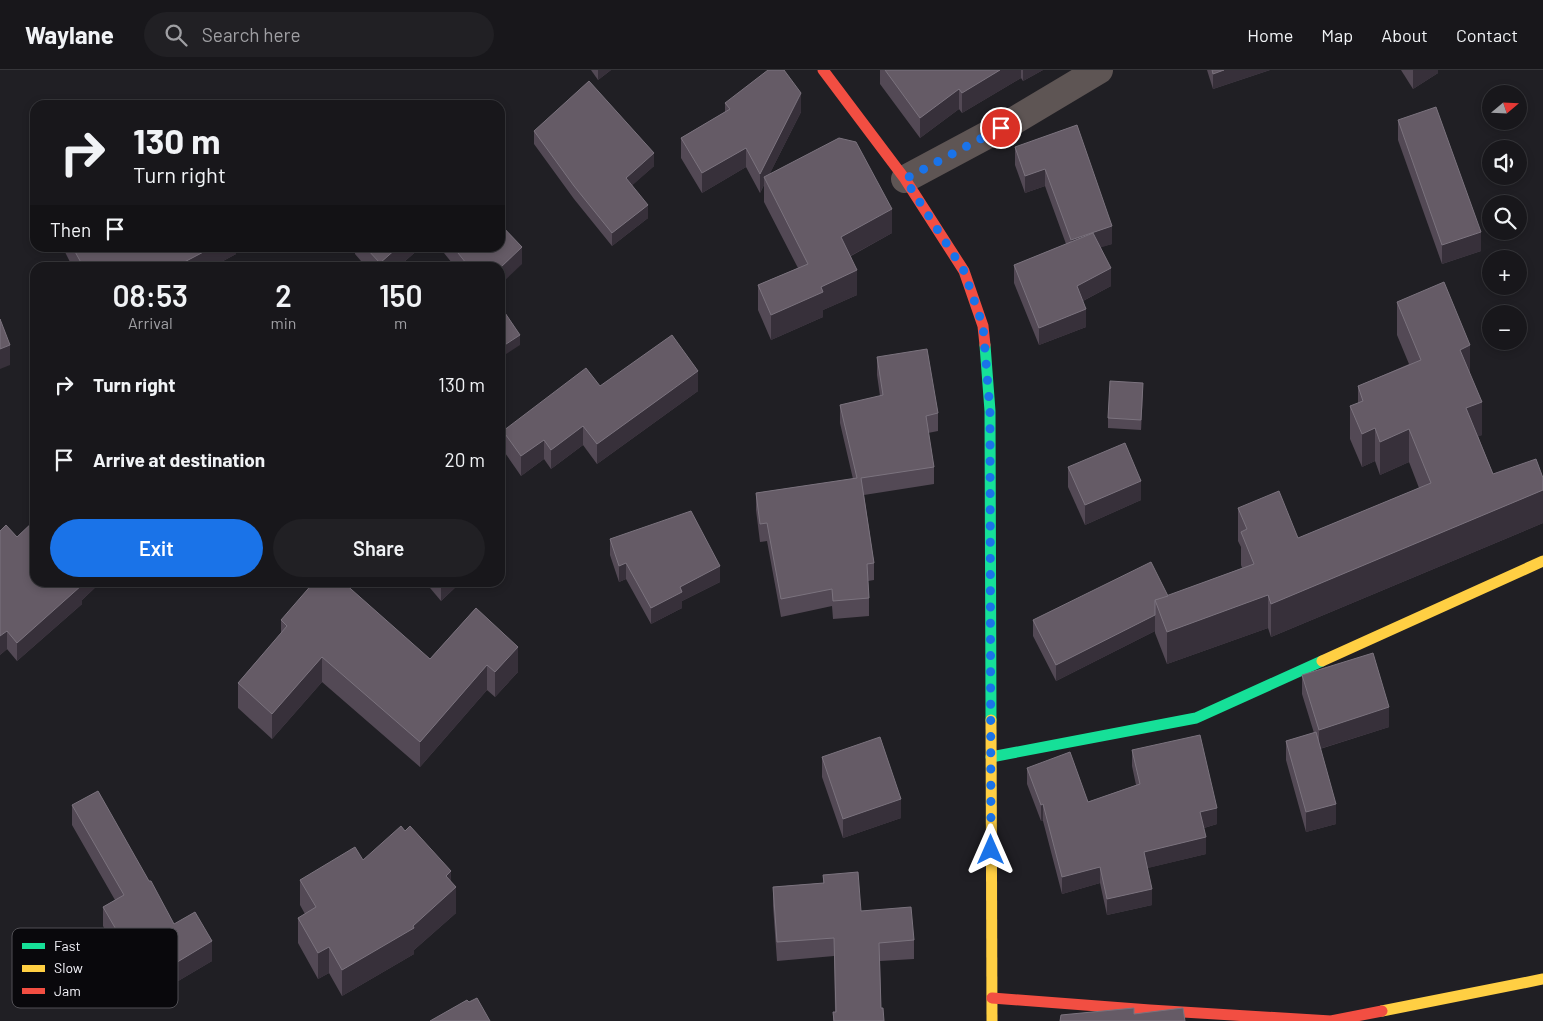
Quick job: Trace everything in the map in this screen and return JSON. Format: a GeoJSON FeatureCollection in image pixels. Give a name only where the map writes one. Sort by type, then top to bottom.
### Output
{"type":"FeatureCollection","features":[{"type":"Feature","properties":{"kind":"street"},"geometry":{"type":"LineString","coordinates":[[823,70],[905,179],[964,271],[983,326],[990,411],[992,1021]]}},
{"type":"Feature","properties":{"kind":"street"},"geometry":{"type":"LineString","coordinates":[[905,179],[1017,119],[1099,70]]}},
{"type":"Feature","properties":{"kind":"street"},"geometry":{"type":"LineString","coordinates":[[991,757],[1196,718],[1543,561]]}},
{"type":"Feature","properties":{"kind":"street"},"geometry":{"type":"LineString","coordinates":[[992,998],[1331,1021],[1543,979]]}},
{"type":"Feature","properties":{"kind":"building"},"geometry":{"type":"Polygon","coordinates":[[[768,70],[784,70],[801,93],[760,174],[746,148],[702,173],[681,138],[730,109],[725,103],[768,70]]]}},
{"type":"Feature","properties":{"kind":"building"},"geometry":{"type":"Polygon","coordinates":[[[885,70],[1000,70],[962,93],[959,89],[920,118],[885,70]]]}},
{"type":"Feature","properties":{"kind":"building"},"geometry":{"type":"Polygon","coordinates":[[[1212,70],[1224,70],[1213,74],[1212,70]]]}},
{"type":"Feature","properties":{"kind":"building"},"geometry":{"type":"Polygon","coordinates":[[[589,81],[654,153],[626,178],[648,205],[612,233],[574,186],[534,131],[589,81]]]}},
{"type":"Feature","properties":{"kind":"building"},"geometry":{"type":"Polygon","coordinates":[[[1436,107],[1481,232],[1442,245],[1398,120],[1436,107]]]}},
{"type":"Feature","properties":{"kind":"building"},"geometry":{"type":"Polygon","coordinates":[[[1077,125],[1112,226],[1071,240],[1045,169],[1025,176],[1015,147],[1077,125]]]}},
{"type":"Feature","properties":{"kind":"building"},"geometry":{"type":"Polygon","coordinates":[[[839,138],[856,142],[892,209],[841,237],[857,270],[821,287],[823,292],[771,315],[758,285],[808,264],[764,177],[839,138]]]}},
{"type":"Feature","properties":{"kind":"building"},"geometry":{"type":"Polygon","coordinates":[[[505,229],[522,247],[505,263],[465,262],[457,252],[505,252],[505,229]]]}},
{"type":"Feature","properties":{"kind":"building"},"geometry":{"type":"Polygon","coordinates":[[[1093,233],[1111,268],[1077,286],[1086,309],[1039,328],[1014,265],[1093,233]]]}},
{"type":"Feature","properties":{"kind":"building"},"geometry":{"type":"Polygon","coordinates":[[[75,252],[203,252],[184,262],[81,262],[75,252]]]}},
{"type":"Feature","properties":{"kind":"building"},"geometry":{"type":"Polygon","coordinates":[[[370,252],[392,252],[381,262],[370,252]]]}},
{"type":"Feature","properties":{"kind":"building"},"geometry":{"type":"Polygon","coordinates":[[[1444,282],[1470,345],[1460,350],[1482,402],[1466,408],[1493,474],[1536,459],[1543,478],[1543,490],[1271,604],[1268,595],[1167,632],[1155,600],[1254,564],[1241,532],[1247,529],[1238,508],[1279,491],[1298,538],[1431,483],[1409,429],[1380,442],[1375,428],[1362,434],[1350,406],[1363,401],[1358,386],[1421,360],[1397,302],[1444,282]]]}},
{"type":"Feature","properties":{"kind":"building"},"geometry":{"type":"Polygon","coordinates":[[[505,313],[520,335],[505,345],[505,313]]]}},
{"type":"Feature","properties":{"kind":"building"},"geometry":{"type":"Polygon","coordinates":[[[0,319],[10,345],[0,349],[0,319]]]}},
{"type":"Feature","properties":{"kind":"building"},"geometry":{"type":"Polygon","coordinates":[[[672,335],[698,371],[597,444],[583,426],[551,450],[544,440],[521,456],[505,434],[505,429],[586,368],[600,386],[672,335]]]}},
{"type":"Feature","properties":{"kind":"building"},"geometry":{"type":"Polygon","coordinates":[[[927,349],[938,413],[926,416],[934,467],[861,478],[874,563],[867,564],[869,598],[833,601],[832,589],[781,599],[767,523],[760,524],[756,493],[857,478],[840,405],[883,395],[877,357],[927,349]]]}},
{"type":"Feature","properties":{"kind":"building"},"geometry":{"type":"Polygon","coordinates":[[[1110,381],[1143,383],[1141,420],[1108,418],[1110,381]]]}},
{"type":"Feature","properties":{"kind":"building"},"geometry":{"type":"Polygon","coordinates":[[[1125,443],[1141,481],[1085,505],[1068,467],[1125,443]]]}},
{"type":"Feature","properties":{"kind":"building"},"geometry":{"type":"Polygon","coordinates":[[[691,511],[720,566],[680,587],[682,592],[651,608],[626,563],[619,566],[610,539],[691,511]]]}},
{"type":"Feature","properties":{"kind":"building"},"geometry":{"type":"Polygon","coordinates":[[[6,525],[17,537],[30,525],[30,587],[80,587],[17,643],[7,631],[0,636],[0,531],[6,525]]]}},
{"type":"Feature","properties":{"kind":"building"},"geometry":{"type":"Polygon","coordinates":[[[1151,562],[1168,596],[1155,600],[1155,615],[1056,665],[1033,620],[1151,562]]]}},
{"type":"Feature","properties":{"kind":"building"},"geometry":{"type":"Polygon","coordinates":[[[310,587],[349,587],[430,659],[476,608],[518,647],[495,672],[487,665],[420,742],[322,657],[272,714],[238,683],[287,626],[281,620],[310,587]]]}},
{"type":"Feature","properties":{"kind":"building"},"geometry":{"type":"Polygon","coordinates":[[[1373,653],[1389,707],[1319,730],[1302,675],[1373,653]]]}},
{"type":"Feature","properties":{"kind":"building"},"geometry":{"type":"Polygon","coordinates":[[[1316,732],[1336,804],[1306,812],[1286,741],[1316,732]]]}},
{"type":"Feature","properties":{"kind":"building"},"geometry":{"type":"Polygon","coordinates":[[[1200,735],[1217,808],[1200,812],[1206,837],[1144,852],[1152,889],[1107,899],[1100,867],[1062,877],[1043,804],[1041,805],[1027,768],[1070,752],[1088,802],[1140,784],[1132,750],[1200,735]]]}},
{"type":"Feature","properties":{"kind":"building"},"geometry":{"type":"Polygon","coordinates":[[[880,737],[901,799],[843,819],[822,757],[880,737]]]}},
{"type":"Feature","properties":{"kind":"building"},"geometry":{"type":"Polygon","coordinates":[[[98,791],[174,924],[195,912],[212,941],[178,962],[178,928],[115,928],[103,907],[124,895],[72,805],[98,791]]]}},
{"type":"Feature","properties":{"kind":"building"},"geometry":{"type":"Polygon","coordinates":[[[401,826],[405,831],[410,826],[451,871],[446,876],[456,887],[413,926],[414,928],[342,970],[329,947],[318,953],[298,918],[316,907],[300,880],[355,847],[363,860],[401,826]]]}},
{"type":"Feature","properties":{"kind":"building"},"geometry":{"type":"Polygon","coordinates":[[[858,872],[861,911],[911,907],[914,940],[879,943],[881,1008],[883,1008],[884,1021],[834,1021],[833,1012],[836,1012],[834,938],[777,942],[773,887],[824,883],[823,875],[858,872]]]}},
{"type":"Feature","properties":{"kind":"building"},"geometry":{"type":"Polygon","coordinates":[[[477,998],[490,1021],[430,1021],[467,1000],[469,1002],[477,998]]]}},
{"type":"Feature","properties":{"kind":"building"},"geometry":{"type":"Polygon","coordinates":[[[1134,1008],[1134,1014],[1183,1008],[1185,1021],[1060,1021],[1061,1015],[1134,1008]]]}},
{"type":"Feature","properties":{"kind":"traffic: fast"},"geometry":{"type":"LineString","coordinates":[[985,345],[990,411],[991,720]]}},
{"type":"Feature","properties":{"kind":"traffic: fast"},"geometry":{"type":"LineString","coordinates":[[991,757],[1196,718],[1322,661]]}},
{"type":"Feature","properties":{"kind":"traffic: slow"},"geometry":{"type":"LineString","coordinates":[[1322,661],[1543,561]]}},
{"type":"Feature","properties":{"kind":"traffic: slow"},"geometry":{"type":"LineString","coordinates":[[991,720],[992,1021]]}},
{"type":"Feature","properties":{"kind":"traffic: slow"},"geometry":{"type":"LineString","coordinates":[[1382,1011],[1543,979]]}},
{"type":"Feature","properties":{"kind":"traffic: jam"},"geometry":{"type":"LineString","coordinates":[[823,70],[905,179],[964,271],[983,326],[985,345]]}},
{"type":"Feature","properties":{"kind":"traffic: jam"},"geometry":{"type":"LineString","coordinates":[[992,998],[1331,1021],[1382,1011]]}},
{"type":"Feature","properties":{"kind":"route"},"geometry":{"type":"LineString","coordinates":[[991,850],[990,411],[983,326],[964,271],[905,179],[1001,128]]}}]}
